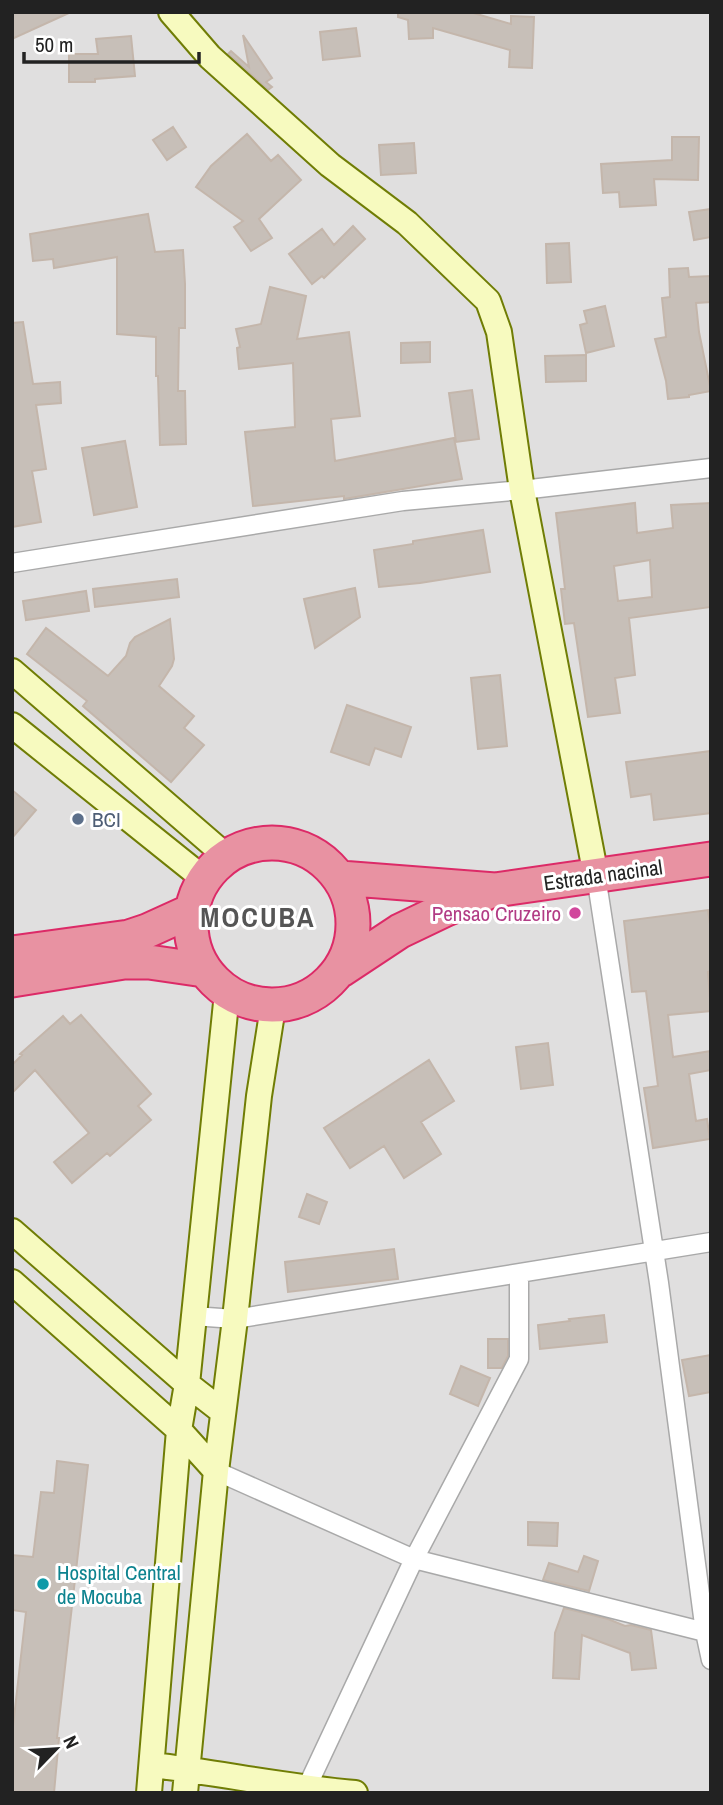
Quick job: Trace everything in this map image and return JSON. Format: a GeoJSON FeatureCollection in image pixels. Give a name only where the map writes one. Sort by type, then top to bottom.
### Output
{"type":"FeatureCollection","features":[{"type":"Feature","properties":{"kind":"highway"},"geometry":{"type":"LineString","coordinates":[[215,982],[195,951],[191,911],[196,894],[215,868],[255,844],[287,844],[317,856],[340,878],[352,908],[353,941],[341,970]]}},
{"type":"Feature","properties":{"kind":"highway","name":"Estrada nacinal"},"geometry":{"type":"LineString","coordinates":[[495,890],[711,859]]}},
{"type":"Feature","properties":{"kind":"highway"},"geometry":{"type":"LineString","coordinates":[[340,878],[495,890]]}},
{"type":"Feature","properties":{"kind":"highway"},"geometry":{"type":"LineString","coordinates":[[12,980],[124,961],[149,962],[215,982],[249,1003],[273,1007],[311,997],[341,970],[400,931],[495,890]]}},
{"type":"Feature","properties":{"kind":"highway"},"geometry":{"type":"LineString","coordinates":[[12,953],[116,940],[147,931],[191,911]]}},
{"type":"Feature","properties":{"kind":"street"},"geometry":{"type":"LineString","coordinates":[[171,12],[210,57],[330,165],[407,223],[488,301],[499,331],[522,490],[596,876],[654,1251],[711,1660]]}},
{"type":"Feature","properties":{"kind":"street"},"geometry":{"type":"LineString","coordinates":[[12,563],[403,501],[711,468]]}},
{"type":"Feature","properties":{"kind":"street"},"geometry":{"type":"LineString","coordinates":[[12,671],[215,868]]}},
{"type":"Feature","properties":{"kind":"street"},"geometry":{"type":"LineString","coordinates":[[12,725],[215,868]]}},
{"type":"Feature","properties":{"kind":"street"},"geometry":{"type":"LineString","coordinates":[[149,1793],[179,1430],[187,1384],[193,1316],[215,982]]}},
{"type":"Feature","properties":{"kind":"street"},"geometry":{"type":"LineString","coordinates":[[186,1781],[216,1471],[259,1096],[273,1007]]}},
{"type":"Feature","properties":{"kind":"street"},"geometry":{"type":"LineString","coordinates":[[12,1231],[187,1384],[223,1412]]}},
{"type":"Feature","properties":{"kind":"street"},"geometry":{"type":"LineString","coordinates":[[193,1316],[235,1320],[711,1242]]}},
{"type":"Feature","properties":{"kind":"street"},"geometry":{"type":"LineString","coordinates":[[306,1789],[414,1559],[519,1359],[519,1274]]}},
{"type":"Feature","properties":{"kind":"street"},"geometry":{"type":"LineString","coordinates":[[12,1282],[179,1430],[216,1471],[414,1559],[707,1635]]}},
{"type":"Feature","properties":{"kind":"street"},"geometry":{"type":"LineString","coordinates":[[152,1765],[186,1781],[355,1793]]}},
{"type":"Feature","properties":{"kind":"shaded area"},"geometry":{"type":"Polygon","coordinates":[[[12,12],[711,12],[711,1793],[12,1793],[12,12]]]}},
{"type":"Feature","properties":{"kind":"building"},"geometry":{"type":"Polygon","coordinates":[[[12,12],[71,12],[12,39],[12,12]]]}},
{"type":"Feature","properties":{"kind":"building"},"geometry":{"type":"Polygon","coordinates":[[[398,12],[470,12],[511,24],[511,16],[534,17],[532,68],[509,67],[510,50],[433,28],[433,38],[409,39],[408,20],[398,17],[398,12]]]}},
{"type":"Feature","properties":{"kind":"building"},"geometry":{"type":"Polygon","coordinates":[[[356,28],[360,56],[323,60],[320,32],[356,28]]]}},
{"type":"Feature","properties":{"kind":"building"},"geometry":{"type":"Polygon","coordinates":[[[243,35],[272,78],[266,82],[272,87],[268,90],[228,54],[231,51],[249,67],[243,35]]]}},
{"type":"Feature","properties":{"kind":"building"},"geometry":{"type":"Polygon","coordinates":[[[131,36],[135,76],[95,79],[95,82],[69,82],[69,54],[98,54],[96,39],[131,36]]]}},
{"type":"Feature","properties":{"kind":"building"},"geometry":{"type":"Polygon","coordinates":[[[173,127],[186,147],[167,160],[153,140],[173,127]]]}},
{"type":"Feature","properties":{"kind":"building"},"geometry":{"type":"Polygon","coordinates":[[[247,134],[271,161],[278,155],[301,180],[259,219],[272,238],[251,251],[234,227],[243,221],[196,187],[211,166],[247,134]]]}},
{"type":"Feature","properties":{"kind":"building"},"geometry":{"type":"Polygon","coordinates":[[[672,137],[699,137],[698,180],[654,179],[656,205],[620,207],[619,192],[603,193],[601,164],[672,160],[672,137]]]}},
{"type":"Feature","properties":{"kind":"building"},"geometry":{"type":"Polygon","coordinates":[[[414,143],[416,173],[381,175],[379,145],[414,143]]]}},
{"type":"Feature","properties":{"kind":"building"},"geometry":{"type":"Polygon","coordinates":[[[711,209],[711,237],[694,240],[689,212],[711,209]]]}},
{"type":"Feature","properties":{"kind":"building"},"geometry":{"type":"Polygon","coordinates":[[[148,214],[155,252],[183,250],[185,328],[179,328],[178,391],[185,391],[186,444],[160,445],[156,337],[117,334],[117,257],[54,268],[53,259],[33,261],[30,234],[148,214]]]}},
{"type":"Feature","properties":{"kind":"building"},"geometry":{"type":"Polygon","coordinates":[[[353,226],[365,239],[324,278],[322,276],[312,284],[289,254],[322,229],[334,245],[353,226]]]}},
{"type":"Feature","properties":{"kind":"building"},"geometry":{"type":"Polygon","coordinates":[[[569,243],[571,282],[547,283],[546,244],[569,243]]]}},
{"type":"Feature","properties":{"kind":"building"},"geometry":{"type":"Polygon","coordinates":[[[688,268],[689,277],[711,276],[711,302],[696,303],[711,391],[668,399],[655,339],[666,337],[662,298],[670,297],[669,269],[688,268]]]}},
{"type":"Feature","properties":{"kind":"building"},"geometry":{"type":"Polygon","coordinates":[[[270,287],[306,296],[297,339],[349,332],[360,416],[331,419],[335,461],[454,438],[462,479],[344,499],[344,496],[253,506],[245,432],[295,427],[293,363],[239,369],[237,348],[240,347],[236,329],[261,324],[270,287]]]}},
{"type":"Feature","properties":{"kind":"building"},"geometry":{"type":"Polygon","coordinates":[[[605,306],[614,346],[586,353],[580,325],[587,323],[584,311],[605,306]]]}},
{"type":"Feature","properties":{"kind":"building"},"geometry":{"type":"Polygon","coordinates":[[[23,322],[33,384],[60,382],[61,403],[36,405],[46,469],[32,471],[41,522],[12,527],[12,323],[23,322]]]}},
{"type":"Feature","properties":{"kind":"building"},"geometry":{"type":"Polygon","coordinates":[[[430,342],[430,362],[401,363],[401,343],[430,342]]]}},
{"type":"Feature","properties":{"kind":"building"},"geometry":{"type":"Polygon","coordinates":[[[586,355],[586,381],[546,382],[545,356],[586,355]]]}},
{"type":"Feature","properties":{"kind":"building"},"geometry":{"type":"Polygon","coordinates":[[[472,390],[479,439],[456,442],[449,393],[472,390]]]}},
{"type":"Feature","properties":{"kind":"building"},"geometry":{"type":"Polygon","coordinates":[[[125,441],[137,507],[94,515],[82,448],[125,441]]]}},
{"type":"Feature","properties":{"kind":"building"},"geometry":{"type":"Polygon","coordinates":[[[635,503],[637,533],[673,528],[671,505],[711,503],[711,607],[629,618],[635,675],[615,678],[620,713],[588,717],[574,623],[565,624],[561,589],[565,589],[556,513],[635,503]],[[650,560],[614,566],[618,601],[652,597],[650,560]]]}},
{"type":"Feature","properties":{"kind":"building"},"geometry":{"type":"Polygon","coordinates":[[[483,530],[490,572],[379,587],[374,550],[483,530]]]}},
{"type":"Feature","properties":{"kind":"building"},"geometry":{"type":"Polygon","coordinates":[[[177,579],[179,597],[95,607],[93,589],[177,579]]]}},
{"type":"Feature","properties":{"kind":"building"},"geometry":{"type":"Polygon","coordinates":[[[355,588],[360,617],[315,648],[304,599],[355,588]]]}},
{"type":"Feature","properties":{"kind":"building"},"geometry":{"type":"Polygon","coordinates":[[[86,591],[89,611],[26,620],[23,601],[86,591]]]}},
{"type":"Feature","properties":{"kind":"building"},"geometry":{"type":"Polygon","coordinates":[[[170,619],[174,659],[159,686],[194,716],[184,728],[204,745],[171,782],[83,706],[87,701],[27,654],[46,628],[108,676],[126,656],[135,637],[170,619]]]}},
{"type":"Feature","properties":{"kind":"building"},"geometry":{"type":"Polygon","coordinates":[[[500,675],[507,746],[478,749],[471,678],[500,675]]]}},
{"type":"Feature","properties":{"kind":"building"},"geometry":{"type":"Polygon","coordinates":[[[347,705],[411,727],[401,757],[375,748],[369,765],[331,752],[347,705]]]}},
{"type":"Feature","properties":{"kind":"building"},"geometry":{"type":"Polygon","coordinates":[[[711,751],[711,813],[654,820],[651,794],[631,797],[626,762],[711,751]]]}},
{"type":"Feature","properties":{"kind":"building"},"geometry":{"type":"Polygon","coordinates":[[[12,790],[36,810],[12,838],[12,790]]]}},
{"type":"Feature","properties":{"kind":"building"},"geometry":{"type":"Polygon","coordinates":[[[708,910],[711,931],[711,971],[708,972],[711,1011],[668,1015],[673,1057],[711,1051],[711,1070],[689,1074],[696,1121],[707,1119],[710,1139],[653,1148],[644,1088],[658,1086],[646,991],[632,992],[624,921],[708,910]]]}},
{"type":"Feature","properties":{"kind":"building"},"geometry":{"type":"Polygon","coordinates":[[[81,1015],[151,1094],[138,1106],[151,1120],[110,1156],[107,1153],[72,1183],[54,1162],[89,1133],[35,1070],[12,1093],[12,1065],[22,1055],[20,1054],[63,1016],[70,1024],[81,1015]]]}},
{"type":"Feature","properties":{"kind":"building"},"geometry":{"type":"Polygon","coordinates":[[[548,1043],[553,1085],[521,1089],[516,1047],[548,1043]]]}},
{"type":"Feature","properties":{"kind":"building"},"geometry":{"type":"Polygon","coordinates":[[[429,1060],[454,1101],[421,1122],[441,1154],[404,1178],[384,1146],[350,1168],[324,1128],[429,1060]]]}},
{"type":"Feature","properties":{"kind":"building"},"geometry":{"type":"Polygon","coordinates":[[[307,1194],[327,1202],[319,1224],[299,1217],[307,1194]]]}},
{"type":"Feature","properties":{"kind":"building"},"geometry":{"type":"Polygon","coordinates":[[[394,1249],[398,1279],[288,1292],[285,1262],[394,1249]]]}},
{"type":"Feature","properties":{"kind":"building"},"geometry":{"type":"Polygon","coordinates":[[[604,1315],[607,1342],[540,1349],[538,1325],[604,1315]]]}},
{"type":"Feature","properties":{"kind":"building"},"geometry":{"type":"Polygon","coordinates":[[[488,1339],[508,1339],[508,1356],[502,1368],[488,1368],[488,1339]]]}},
{"type":"Feature","properties":{"kind":"building"},"geometry":{"type":"Polygon","coordinates":[[[711,1355],[711,1392],[689,1396],[682,1360],[711,1355]]]}},
{"type":"Feature","properties":{"kind":"building"},"geometry":{"type":"Polygon","coordinates":[[[461,1366],[490,1378],[478,1406],[450,1394],[461,1366]]]}},
{"type":"Feature","properties":{"kind":"building","name":"Hospital Central de Mocuba"},"geometry":{"type":"Polygon","coordinates":[[[57,1461],[88,1465],[57,1738],[54,1793],[12,1793],[12,1735],[26,1612],[12,1610],[12,1555],[33,1557],[41,1492],[54,1493],[57,1461]]]}},
{"type":"Feature","properties":{"kind":"building"},"geometry":{"type":"Polygon","coordinates":[[[528,1522],[558,1523],[557,1546],[528,1545],[528,1522]]]}},
{"type":"Feature","properties":{"kind":"building"},"geometry":{"type":"Polygon","coordinates":[[[584,1556],[598,1561],[589,1591],[543,1580],[549,1563],[578,1572],[584,1556]]]}},
{"type":"Feature","properties":{"kind":"building"},"geometry":{"type":"Polygon","coordinates":[[[564,1608],[625,1626],[651,1630],[656,1668],[632,1670],[630,1653],[582,1635],[579,1679],[553,1678],[555,1633],[564,1608]]]}},
{"type":"Feature","properties":{"kind":"place","name":"BCI"},"geometry":{"type":"Point","coordinates":[78,819]}},
{"type":"Feature","properties":{"kind":"place","name":"Pensao Cruzeiro"},"geometry":{"type":"Point","coordinates":[575,913]}},
{"type":"Feature","properties":{"kind":"place","name":"Hospital Central de Mocuba"},"geometry":{"type":"Point","coordinates":[43,1584]}},
{"type":"Feature","properties":{"kind":"district","name":"MOCUBA"},"geometry":{"type":"Point","coordinates":[258,917]}}]}
